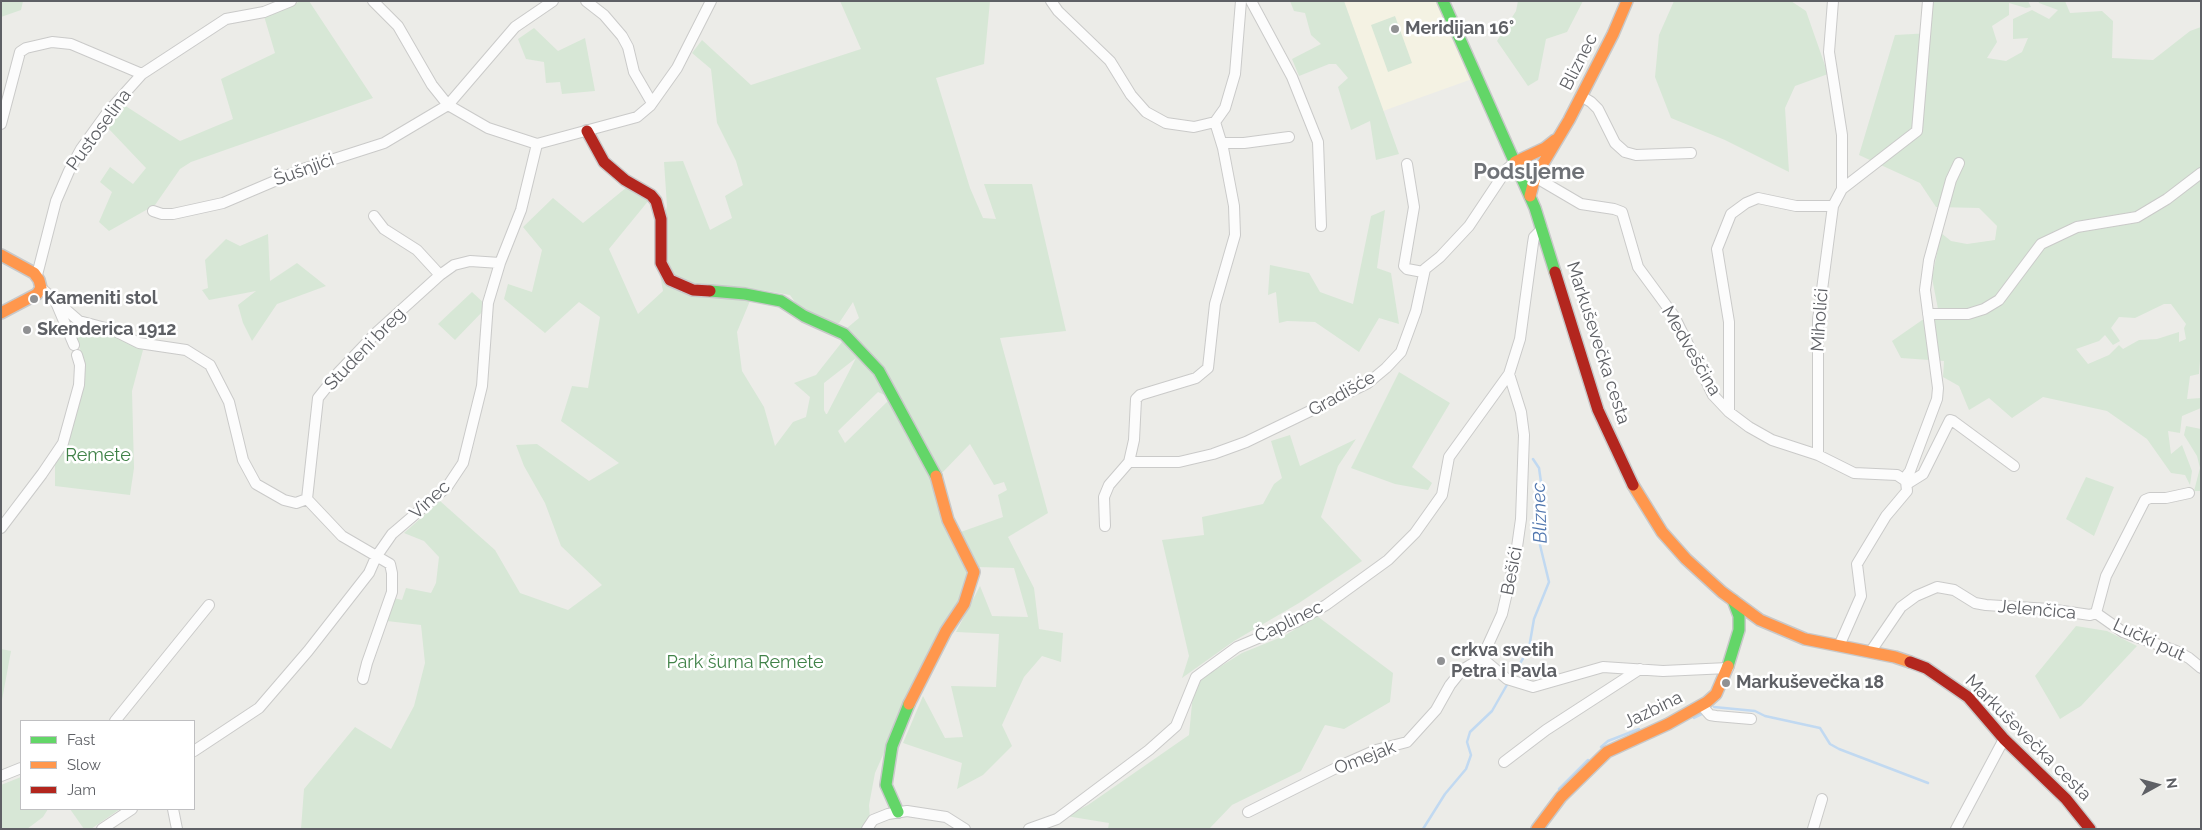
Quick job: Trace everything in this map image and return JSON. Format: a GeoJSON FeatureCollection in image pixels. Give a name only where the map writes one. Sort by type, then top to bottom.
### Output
{"type":"FeatureCollection","features":[{"type":"Feature","properties":{"kind":"main road","name":"Markuševečka cesta"},"geometry":{"type":"LineString","coordinates":[[1442,1],[1483,96],[1530,196],[1598,410],[1633,486],[1662,532],[1686,559],[1733,600],[1760,620],[1795,636],[1871,651],[1908,661],[1942,678],[1968,697],[2004,739],[2066,799],[2090,829]]}},
{"type":"Feature","properties":{"kind":"main road","name":"Bliznec"},"geometry":{"type":"LineString","coordinates":[[1530,196],[1535,177],[1614,34],[1627,1]]}},
{"type":"Feature","properties":{"kind":"main road"},"geometry":{"type":"LineString","coordinates":[[587,131],[604,162],[624,180],[650,195],[656,201],[661,219],[661,263],[670,280],[693,290],[745,294],[781,301],[804,316],[844,334],[879,371],[936,477],[948,520],[974,572],[964,604],[946,631],[916,687],[892,746],[886,785],[898,812]]}},
{"type":"Feature","properties":{"kind":"main road","name":"Bliznec"},"geometry":{"type":"LineString","coordinates":[[1515,162],[1545,148],[1558,136]]}},
{"type":"Feature","properties":{"kind":"main road"},"geometry":{"type":"LineString","coordinates":[[1,255],[37,275],[41,288],[37,294],[1,313]]}},
{"type":"Feature","properties":{"kind":"main road","name":"Jazbina"},"geometry":{"type":"LineString","coordinates":[[1537,829],[1561,797],[1607,752],[1702,706],[1716,694],[1728,668],[1739,630],[1738,612],[1733,600]]}},
{"type":"Feature","properties":{"kind":"main road"},"geometry":{"type":"LineString","coordinates":[[1739,630],[1746,623],[1760,620]]}},
{"type":"Feature","properties":{"kind":"street","name":"Pustoselina"},"geometry":{"type":"LineString","coordinates":[[37,275],[56,201],[69,171],[81,149],[107,113],[142,74],[226,19],[271,10],[291,1]]}},
{"type":"Feature","properties":{"kind":"street"},"geometry":{"type":"LineString","coordinates":[[373,1],[398,26],[432,85],[448,105],[488,128],[526,142],[537,144],[637,117],[652,103],[686,54],[711,1]]}},
{"type":"Feature","properties":{"kind":"street","name":"Šušnjići"},"geometry":{"type":"LineString","coordinates":[[153,211],[162,214],[173,214],[223,203],[303,169],[384,143],[448,105],[515,28],[553,1]]}},
{"type":"Feature","properties":{"kind":"street"},"geometry":{"type":"LineString","coordinates":[[586,1],[604,15],[622,36],[628,47],[634,72],[652,103]]}},
{"type":"Feature","properties":{"kind":"street"},"geometry":{"type":"LineString","coordinates":[[1051,1],[1058,11],[1110,61],[1131,95],[1146,112],[1156,119],[1180,126],[1205,126],[1215,122],[1225,108],[1235,74],[1241,1]]}},
{"type":"Feature","properties":{"kind":"street"},"geometry":{"type":"LineString","coordinates":[[1250,1],[1292,76],[1318,142],[1321,226]]}},
{"type":"Feature","properties":{"kind":"street","name":"Miholići"},"geometry":{"type":"LineString","coordinates":[[1833,1],[1830,52],[1842,135],[1842,189]]}},
{"type":"Feature","properties":{"kind":"street","name":"Miholići"},"geometry":{"type":"LineString","coordinates":[[1818,455],[1818,320],[1833,206],[1842,189],[1917,131],[1928,1]]}},
{"type":"Feature","properties":{"kind":"street","name":"Pustoselina"},"geometry":{"type":"LineString","coordinates":[[1,124],[20,52],[26,48],[52,42],[70,44],[142,74]]}},
{"type":"Feature","properties":{"kind":"street"},"geometry":{"type":"LineString","coordinates":[[1581,96],[1598,109],[1615,143],[1624,152],[1636,155],[1691,153]]}},
{"type":"Feature","properties":{"kind":"street"},"geometry":{"type":"LineString","coordinates":[[1105,526],[1104,497],[1109,485],[1129,462],[1134,440],[1136,399],[1140,395],[1196,378],[1208,368],[1214,304],[1235,235],[1234,206],[1222,143],[1215,122]]}},
{"type":"Feature","properties":{"kind":"street"},"geometry":{"type":"LineString","coordinates":[[1222,143],[1244,143],[1289,136]]}},
{"type":"Feature","properties":{"kind":"street","name":"Vinec"},"geometry":{"type":"LineString","coordinates":[[195,750],[259,708],[308,652],[369,573],[376,557],[392,534],[447,487],[463,463],[482,386],[488,303],[500,263],[521,210],[537,144]]}},
{"type":"Feature","properties":{"kind":"street"},"geometry":{"type":"LineString","coordinates":[[1407,164],[1414,207],[1404,266],[1407,269],[1423,272],[1427,266],[1440,258],[1469,226],[1508,167],[1515,162]]}},
{"type":"Feature","properties":{"kind":"street"},"geometry":{"type":"LineString","coordinates":[[1839,646],[1861,596],[1857,564],[1886,516],[1907,491],[1906,482],[1937,399],[1938,388],[1925,290],[1929,260],[1959,162]]}},
{"type":"Feature","properties":{"kind":"street"},"geometry":{"type":"LineString","coordinates":[[1928,314],[1968,314],[1984,309],[1999,300],[2041,244],[2077,227],[2136,216],[2167,199],[2201,173]]}},
{"type":"Feature","properties":{"kind":"street","name":"Medveščina"},"geometry":{"type":"LineString","coordinates":[[1535,177],[1581,204],[1622,212],[1638,267],[1674,316],[1713,395],[1729,412],[1749,427],[1772,440],[1818,455],[1854,474],[1896,475],[1906,482]]}},
{"type":"Feature","properties":{"kind":"street","name":"Medveščina"},"geometry":{"type":"LineString","coordinates":[[1729,412],[1729,322],[1717,249],[1731,214],[1746,203],[1758,198],[1796,206],[1833,206]]}},
{"type":"Feature","properties":{"kind":"street"},"geometry":{"type":"LineString","coordinates":[[374,216],[384,229],[417,250],[440,275]]}},
{"type":"Feature","properties":{"kind":"street"},"geometry":{"type":"LineString","coordinates":[[1509,374],[1520,339],[1533,243],[1537,232],[1542,229]]}},
{"type":"Feature","properties":{"kind":"street","name":"Studeni breg"},"geometry":{"type":"LineString","coordinates":[[307,499],[318,398],[338,373],[377,332],[440,275],[463,261],[500,263]]}},
{"type":"Feature","properties":{"kind":"street","name":"Gradišće"},"geometry":{"type":"LineString","coordinates":[[1129,462],[1179,462],[1213,454],[1246,442],[1368,383],[1401,352],[1416,311],[1423,272]]}},
{"type":"Feature","properties":{"kind":"street"},"geometry":{"type":"LineString","coordinates":[[41,288],[79,321],[113,330],[139,344],[186,350],[210,365],[230,402],[243,460],[256,484],[284,500],[296,504],[307,499],[342,536],[390,564],[392,592],[367,663],[364,679]]}},
{"type":"Feature","properties":{"kind":"street"},"geometry":{"type":"LineString","coordinates":[[56,300],[74,345]]}},
{"type":"Feature","properties":{"kind":"street"},"geometry":{"type":"LineString","coordinates":[[1,528],[63,443],[80,385],[80,365],[77,355]]}},
{"type":"Feature","properties":{"kind":"street","name":"Bešići"},"geometry":{"type":"LineString","coordinates":[[1482,658],[1502,614],[1513,575],[1521,519],[1524,435],[1521,412],[1509,374]]}},
{"type":"Feature","properties":{"kind":"street","name":"Čaplinec"},"geometry":{"type":"LineString","coordinates":[[1029,829],[1057,819],[1149,750],[1176,726],[1196,677],[1237,647],[1296,622],[1326,605],[1388,560],[1415,533],[1442,495],[1449,458],[1509,374]]}},
{"type":"Feature","properties":{"kind":"street"},"geometry":{"type":"LineString","coordinates":[[1906,482],[1923,474],[1950,420],[2014,466]]}},
{"type":"Feature","properties":{"kind":"street","name":"Jelenčica"},"geometry":{"type":"LineString","coordinates":[[1871,651],[1901,607],[1916,596],[1937,587],[1954,590],[1975,603],[2049,609],[2090,616],[2096,613],[2106,576],[2145,500],[2189,493]]}},
{"type":"Feature","properties":{"kind":"street"},"geometry":{"type":"LineString","coordinates":[[116,720],[209,604]]}},
{"type":"Feature","properties":{"kind":"street","name":"Lučki put"},"geometry":{"type":"LineString","coordinates":[[2096,613],[2123,632],[2176,651],[2189,658],[2201,668]]}},
{"type":"Feature","properties":{"kind":"street"},"geometry":{"type":"LineString","coordinates":[[1482,658],[1511,681],[1533,687],[1603,668],[1663,670],[1728,668]]}},
{"type":"Feature","properties":{"kind":"street","name":"Omejak"},"geometry":{"type":"LineString","coordinates":[[1248,812],[1342,765],[1376,750],[1406,742],[1436,710],[1450,685],[1462,670],[1482,658]]}},
{"type":"Feature","properties":{"kind":"street"},"geometry":{"type":"LineString","coordinates":[[1504,762],[1546,730],[1640,669]]}},
{"type":"Feature","properties":{"kind":"street"},"geometry":{"type":"LineString","coordinates":[[1702,706],[1710,714],[1716,716],[1751,719]]}},
{"type":"Feature","properties":{"kind":"street"},"geometry":{"type":"LineString","coordinates":[[1956,829],[2004,739]]}},
{"type":"Feature","properties":{"kind":"street"},"geometry":{"type":"LineString","coordinates":[[1997,753],[2017,751]]}},
{"type":"Feature","properties":{"kind":"street"},"geometry":{"type":"LineString","coordinates":[[1,776],[20,768]]}},
{"type":"Feature","properties":{"kind":"street"},"geometry":{"type":"LineString","coordinates":[[1813,829],[1822,799]]}},
{"type":"Feature","properties":{"kind":"street"},"geometry":{"type":"LineString","coordinates":[[102,829],[130,810]]}},
{"type":"Feature","properties":{"kind":"street"},"geometry":{"type":"LineString","coordinates":[[173,810],[177,829]]}},
{"type":"Feature","properties":{"kind":"street"},"geometry":{"type":"LineString","coordinates":[[867,829],[873,820],[898,812],[920,812],[946,817],[965,829]]}},
{"type":"Feature","properties":{"kind":"shaded area"},"geometry":{"type":"Polygon","coordinates":[[[1344,1],[1439,1],[1472,79],[1383,111],[1344,1]]]}},
{"type":"Feature","properties":{"kind":"green space"},"geometry":{"type":"Polygon","coordinates":[[[1,1],[23,1],[21,10],[1,17],[1,1]]]}},
{"type":"Feature","properties":{"kind":"green space"},"geometry":{"type":"Polygon","coordinates":[[[301,1],[309,1],[373,98],[191,162],[180,169],[155,205],[109,231],[99,222],[112,192],[100,182],[110,167],[133,184],[146,168],[107,127],[124,105],[180,141],[233,119],[221,79],[275,53],[264,16],[301,1]]]}},
{"type":"Feature","properties":{"kind":"green space","name":"Park šuma Remete"},"geometry":{"type":"Polygon","coordinates":[[[840,1],[990,1],[984,64],[936,78],[970,188],[983,218],[996,219],[984,184],[1032,184],[1066,331],[1000,338],[1048,513],[1008,537],[1034,588],[1039,629],[1063,633],[1061,662],[1042,656],[1024,677],[1002,725],[1012,746],[983,775],[957,789],[962,763],[903,743],[923,696],[945,738],[963,737],[951,686],[996,687],[999,634],[956,632],[980,586],[992,616],[1028,617],[1014,568],[977,567],[958,533],[1003,517],[998,495],[1007,490],[1004,482],[994,485],[970,444],[939,476],[909,433],[971,570],[971,590],[936,638],[917,678],[875,773],[869,805],[870,819],[864,829],[301,829],[304,789],[355,727],[391,749],[414,706],[425,663],[421,625],[387,621],[394,598],[402,600],[406,588],[431,593],[436,583],[439,557],[424,541],[404,533],[440,501],[495,550],[520,593],[568,610],[602,585],[561,546],[545,503],[524,466],[516,445],[537,444],[589,481],[619,463],[561,421],[572,386],[588,388],[600,317],[579,302],[545,333],[504,299],[508,284],[532,292],[542,250],[523,227],[553,198],[583,223],[627,187],[649,200],[609,249],[638,314],[663,291],[656,253],[667,206],[664,162],[683,161],[710,230],[732,218],[725,196],[743,185],[736,161],[717,123],[711,69],[692,53],[702,40],[751,85],[861,49],[840,1]],[[755,289],[737,332],[742,371],[764,407],[775,446],[793,422],[806,417],[810,397],[794,383],[816,375],[842,342],[854,343],[847,328],[859,318],[853,302],[839,323],[831,324],[802,312],[790,295],[755,289]],[[856,358],[824,383],[824,410],[827,414],[856,358]],[[878,392],[838,431],[845,443],[891,398],[878,392]]]}},
{"type":"Feature","properties":{"kind":"green space"},"geometry":{"type":"Polygon","coordinates":[[[1290,1],[1344,1],[1399,154],[1376,160],[1370,121],[1351,130],[1338,87],[1348,78],[1336,64],[1329,64],[1299,76],[1292,59],[1321,44],[1311,35],[1305,13],[1294,11],[1290,1]]]}},
{"type":"Feature","properties":{"kind":"green space"},"geometry":{"type":"Polygon","coordinates":[[[1518,1],[1583,1],[1567,32],[1546,39],[1538,80],[1528,86],[1497,41],[1516,11],[1518,1]]]}},
{"type":"Feature","properties":{"kind":"green space"},"geometry":{"type":"Polygon","coordinates":[[[1674,1],[1791,1],[1806,11],[1828,74],[1795,86],[1785,108],[1789,172],[1725,140],[1671,118],[1655,77],[1659,35],[1674,1]]]}},
{"type":"Feature","properties":{"kind":"green space"},"geometry":{"type":"Polygon","coordinates":[[[1932,1],[2028,1],[2031,7],[2026,8],[2009,3],[2009,15],[1992,26],[1997,42],[1987,58],[2006,61],[2022,52],[2028,38],[2013,39],[2013,19],[2032,10],[2049,19],[2058,10],[2038,1],[2065,1],[2070,13],[2102,11],[2113,21],[2112,58],[2153,60],[2190,31],[2201,27],[2201,347],[2199,374],[2190,376],[2187,399],[2201,398],[2201,408],[2182,416],[2180,433],[2168,431],[2171,454],[2182,445],[2192,471],[2190,485],[2185,475],[2171,473],[2147,439],[2107,411],[2043,397],[2012,418],[1989,398],[1969,410],[1959,386],[1943,377],[1944,361],[1901,358],[1892,341],[1938,309],[1932,278],[1941,233],[1951,241],[1967,244],[1995,240],[1997,226],[1979,208],[1936,207],[1920,183],[1859,155],[1895,35],[1931,33],[1932,1]],[[2164,304],[2135,318],[2119,317],[2111,328],[2120,341],[2113,345],[2105,335],[2099,341],[2076,349],[2088,364],[2109,355],[2119,345],[2123,349],[2139,340],[2157,339],[2179,332],[2179,342],[2186,339],[2184,328],[2186,324],[2171,304],[2164,304]]]}},
{"type":"Feature","properties":{"kind":"green space"},"geometry":{"type":"Polygon","coordinates":[[[1395,16],[1412,63],[1388,72],[1371,25],[1395,16]]]}},
{"type":"Feature","properties":{"kind":"green space"},"geometry":{"type":"Polygon","coordinates":[[[534,28],[558,51],[585,38],[595,91],[562,94],[560,82],[546,83],[544,62],[526,59],[518,39],[534,28]]]}},
{"type":"Feature","properties":{"kind":"green space"},"geometry":{"type":"Polygon","coordinates":[[[1385,210],[1377,268],[1391,273],[1399,324],[1379,318],[1359,352],[1315,322],[1287,321],[1279,323],[1276,292],[1268,295],[1270,265],[1309,273],[1320,292],[1353,304],[1371,216],[1385,210]]]}},
{"type":"Feature","properties":{"kind":"green space"},"geometry":{"type":"Polygon","coordinates":[[[268,234],[270,281],[297,263],[326,286],[277,304],[252,341],[243,323],[238,305],[256,291],[209,300],[202,290],[208,288],[205,260],[226,239],[240,246],[268,234]]]}},
{"type":"Feature","properties":{"kind":"green space"},"geometry":{"type":"Polygon","coordinates":[[[472,292],[486,305],[485,309],[455,340],[438,324],[472,292]]]}},
{"type":"Feature","properties":{"kind":"green space","name":"Remete"},"geometry":{"type":"Polygon","coordinates":[[[69,326],[111,333],[143,350],[132,391],[134,468],[130,495],[55,486],[55,462],[83,362],[80,349],[69,326]]]}},
{"type":"Feature","properties":{"kind":"green space"},"geometry":{"type":"Polygon","coordinates":[[[1399,372],[1450,403],[1412,467],[1432,483],[1428,490],[1395,484],[1351,468],[1399,372]]]}},
{"type":"Feature","properties":{"kind":"green space"},"geometry":{"type":"Polygon","coordinates":[[[2186,426],[2201,429],[2201,491],[2194,491],[2200,468],[2197,456],[2184,435],[2186,426]]]}},
{"type":"Feature","properties":{"kind":"green space"},"geometry":{"type":"Polygon","coordinates":[[[1290,435],[1300,466],[1356,439],[1338,466],[1321,517],[1362,561],[1299,603],[1234,641],[1182,678],[1189,656],[1162,540],[1204,535],[1202,517],[1263,504],[1274,484],[1282,478],[1271,441],[1290,435]]]}},
{"type":"Feature","properties":{"kind":"green space"},"geometry":{"type":"Polygon","coordinates":[[[2086,477],[2114,487],[2094,536],[2066,519],[2086,477]]]}},
{"type":"Feature","properties":{"kind":"green space"},"geometry":{"type":"Polygon","coordinates":[[[1317,616],[1393,673],[1390,702],[1344,729],[1325,725],[1301,771],[1232,805],[1209,829],[1108,829],[1109,823],[1066,816],[1088,805],[1189,735],[1194,683],[1242,653],[1284,636],[1317,616]]]}},
{"type":"Feature","properties":{"kind":"green space"},"geometry":{"type":"Polygon","coordinates":[[[2076,626],[2107,631],[2137,646],[2081,706],[2060,719],[2035,676],[2076,626]]]}},
{"type":"Feature","properties":{"kind":"green space"},"geometry":{"type":"Polygon","coordinates":[[[1,649],[11,651],[2,700],[1,700],[1,649]]]}},
{"type":"Feature","properties":{"kind":"green space"},"geometry":{"type":"Polygon","coordinates":[[[20,777],[20,810],[47,810],[43,817],[27,829],[1,829],[1,785],[20,777]]]}},
{"type":"Feature","properties":{"kind":"green space"},"geometry":{"type":"Polygon","coordinates":[[[71,810],[119,810],[91,829],[84,829],[71,810]]]}},
{"type":"Feature","properties":{"kind":"waterway","name":"Bliznec"},"geometry":{"type":"LineString","coordinates":[[1511,679],[1529,648],[1534,619],[1549,582],[1540,545],[1542,489],[1539,468],[1533,459]]}},
{"type":"Feature","properties":{"kind":"waterway","name":"Bliznec"},"geometry":{"type":"LineString","coordinates":[[1423,829],[1445,794],[1466,769],[1471,755],[1467,742],[1470,732],[1492,711],[1508,683]]}},
{"type":"Feature","properties":{"kind":"waterway"},"geometry":{"type":"LineString","coordinates":[[1714,707],[1755,711],[1765,716],[1820,728],[1830,744],[1839,749],[1928,783]]}},
{"type":"Feature","properties":{"kind":"waterway"},"geometry":{"type":"LineString","coordinates":[[1694,718],[1702,714]]}},
{"type":"Feature","properties":{"kind":"waterway"},"geometry":{"type":"LineString","coordinates":[[1601,747],[1608,741],[1639,729]]}},
{"type":"Feature","properties":{"kind":"waterway"},"geometry":{"type":"LineString","coordinates":[[1559,789],[1588,760]]}},
{"type":"Feature","properties":{"kind":"traffic: fast"},"geometry":{"type":"LineString","coordinates":[[1443,1],[1535,208],[1555,272]]}},
{"type":"Feature","properties":{"kind":"traffic: fast"},"geometry":{"type":"LineString","coordinates":[[710,291],[745,294],[781,301],[804,316],[844,334],[879,371],[936,476]]}},
{"type":"Feature","properties":{"kind":"traffic: fast"},"geometry":{"type":"LineString","coordinates":[[1728,666],[1739,630],[1739,616],[1733,600]]}},
{"type":"Feature","properties":{"kind":"traffic: fast"},"geometry":{"type":"LineString","coordinates":[[898,812],[886,785],[892,746],[909,704]]}},
{"type":"Feature","properties":{"kind":"traffic: slow"},"geometry":{"type":"LineString","coordinates":[[1530,196],[1535,177],[1569,120],[1613,34],[1627,1]]}},
{"type":"Feature","properties":{"kind":"traffic: slow"},"geometry":{"type":"LineString","coordinates":[[1515,162],[1545,148],[1555,140]]}},
{"type":"Feature","properties":{"kind":"traffic: slow"},"geometry":{"type":"LineString","coordinates":[[1,255],[34,273],[39,280],[41,288],[37,294],[1,313]]}},
{"type":"Feature","properties":{"kind":"traffic: slow"},"geometry":{"type":"LineString","coordinates":[[909,704],[946,631],[964,604],[974,572],[948,520],[936,476]]}},
{"type":"Feature","properties":{"kind":"traffic: slow"},"geometry":{"type":"LineString","coordinates":[[1633,485],[1662,532],[1686,559],[1722,592],[1760,620],[1805,639],[1895,657],[1910,662]]}},
{"type":"Feature","properties":{"kind":"traffic: slow"},"geometry":{"type":"LineString","coordinates":[[1537,829],[1561,797],[1607,752],[1668,724],[1707,702],[1716,694],[1728,666]]}},
{"type":"Feature","properties":{"kind":"traffic: jam"},"geometry":{"type":"LineString","coordinates":[[587,131],[604,162],[625,180],[651,195],[656,201],[661,219],[661,263],[670,280],[693,290],[710,291]]}},
{"type":"Feature","properties":{"kind":"traffic: jam"},"geometry":{"type":"LineString","coordinates":[[1555,272],[1598,410],[1633,485]]}},
{"type":"Feature","properties":{"kind":"traffic: jam"},"geometry":{"type":"LineString","coordinates":[[1910,662],[1926,668],[1968,697],[2004,739],[2066,799],[2090,829]]}},
{"type":"Feature","properties":{"kind":"place","name":"Meridijan 16°"},"geometry":{"type":"Point","coordinates":[1395,29]}},
{"type":"Feature","properties":{"kind":"place","name":"Kameniti stol"},"geometry":{"type":"Point","coordinates":[34,299]}},
{"type":"Feature","properties":{"kind":"place","name":"Skenderica 1912"},"geometry":{"type":"Point","coordinates":[27,330]}},
{"type":"Feature","properties":{"kind":"place","name":"crkva svetih Petra i Pavla"},"geometry":{"type":"Point","coordinates":[1441,661]}},
{"type":"Feature","properties":{"kind":"place","name":"Markuševečka 18"},"geometry":{"type":"Point","coordinates":[1726,683]}},
{"type":"Feature","properties":{"kind":"district","name":"Podsljeme"},"geometry":{"type":"Point","coordinates":[1529,172]}}]}
